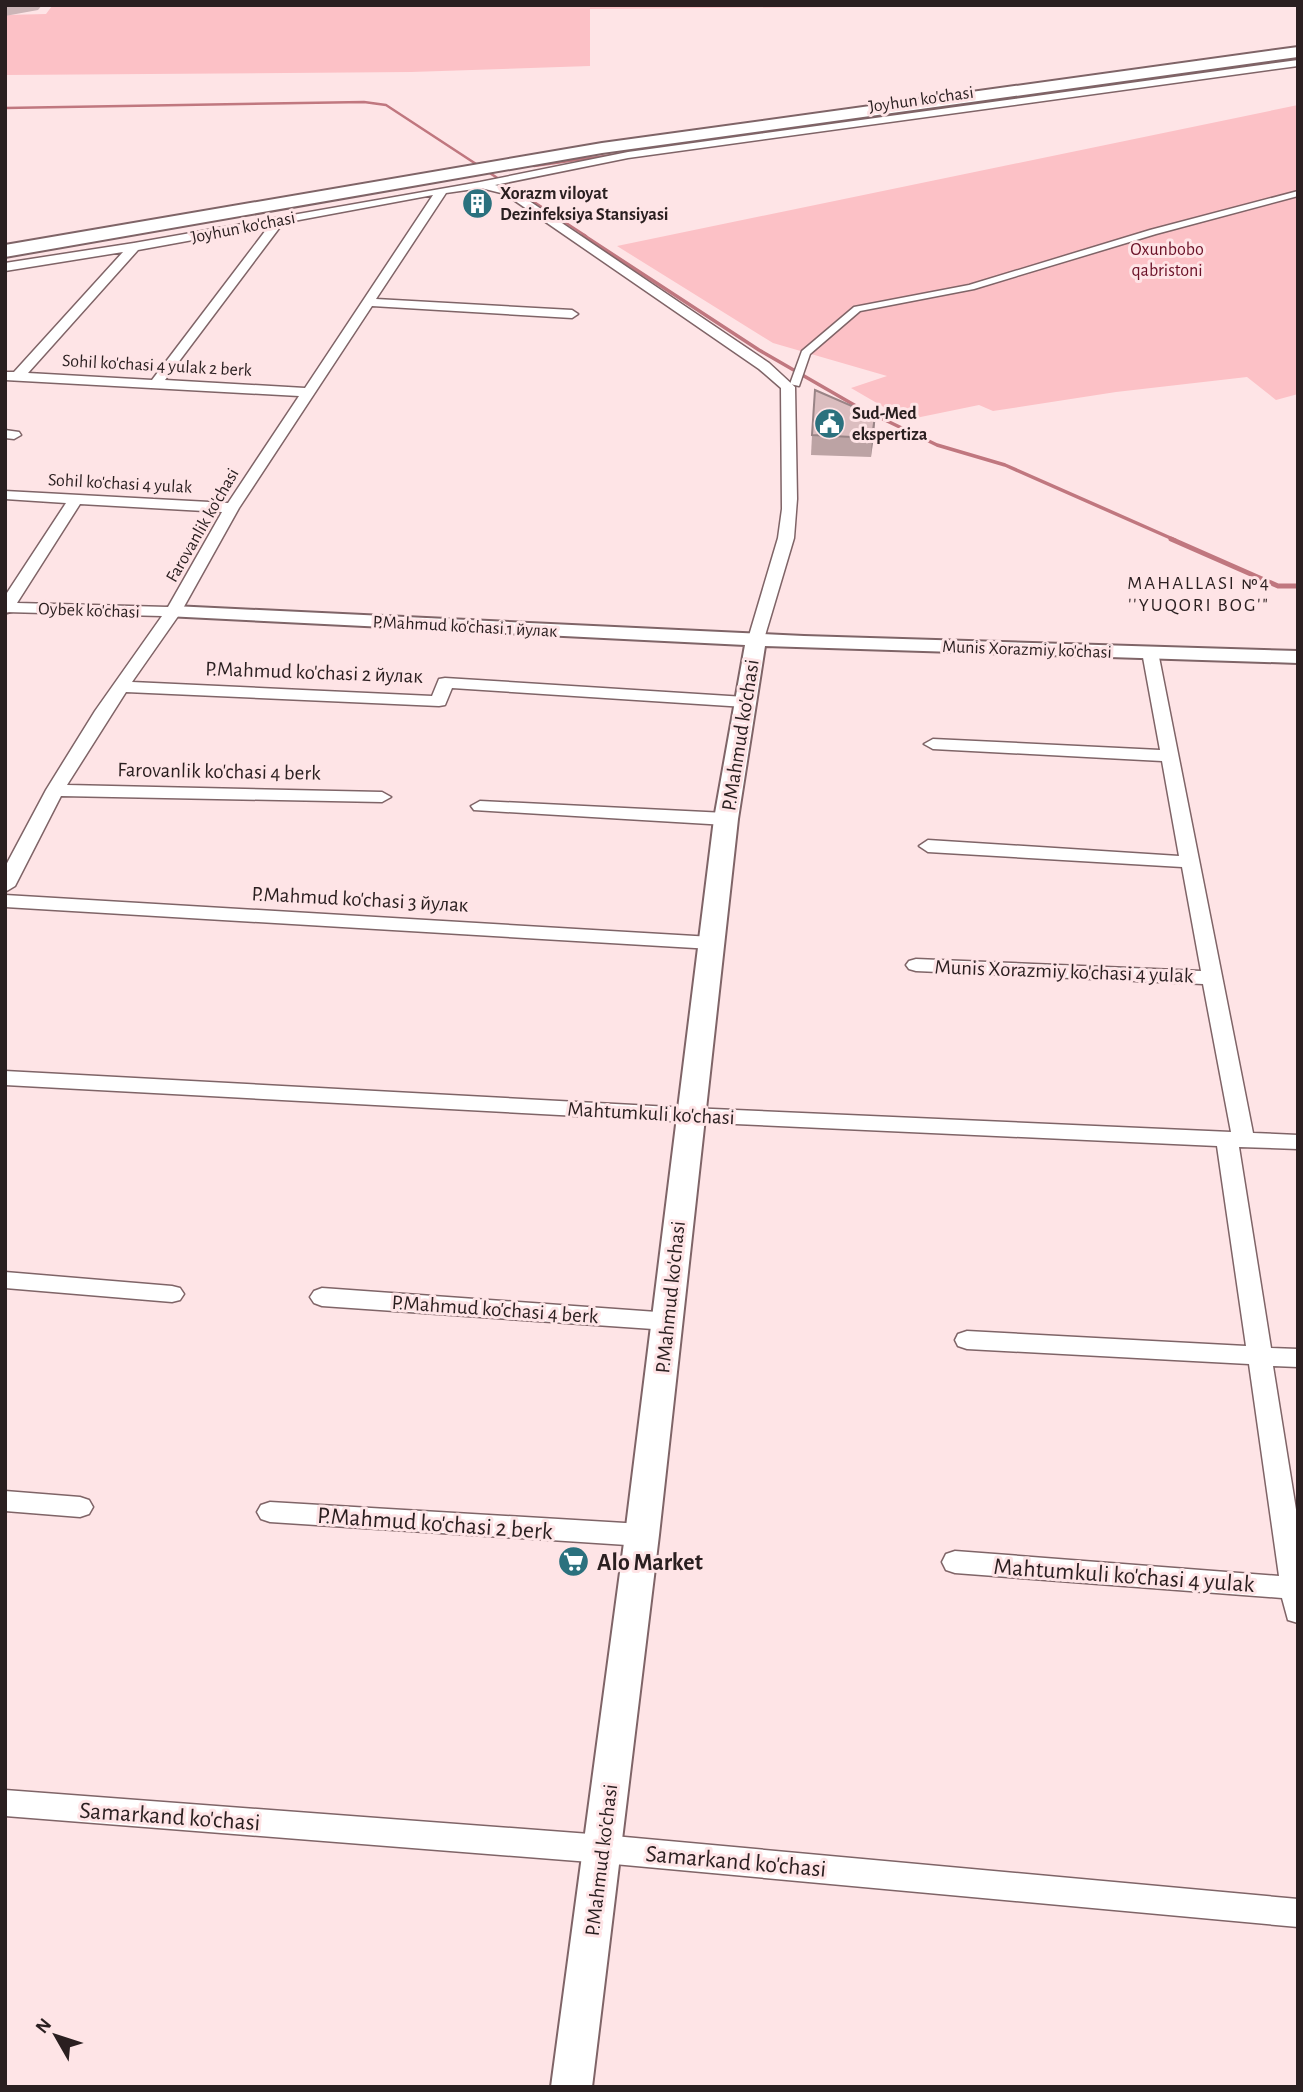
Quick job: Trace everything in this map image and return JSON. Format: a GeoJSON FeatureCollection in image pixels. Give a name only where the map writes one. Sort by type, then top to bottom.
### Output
{"type":"FeatureCollection","features":[{"type":"Feature","properties":{"kind":"main road","name":"Joyhun ko'chasi"},"geometry":{"type":"LineString","coordinates":[[5,251],[449,177],[549,154],[1298,49]]}},
{"type":"Feature","properties":{"kind":"main road","name":"Joyhun ko'chasi"},"geometry":{"type":"LineString","coordinates":[[5,245],[449,177]]}},
{"type":"Feature","properties":{"kind":"street","name":"Joyhun ko'chasi"},"geometry":{"type":"LineString","coordinates":[[5,267],[279,220],[449,177],[486,184],[628,155],[1298,63]]}},
{"type":"Feature","properties":{"kind":"street","name":"Farovanlik ko'chasi"},"geometry":{"type":"LineString","coordinates":[[5,886],[55,790],[120,687],[173,612],[232,508],[306,392],[449,177]]}},
{"type":"Feature","properties":{"kind":"street","name":"P.Mahmud ko'chasi"},"geometry":{"type":"LineString","coordinates":[[486,184],[509,192],[764,366],[788,387],[789,512]]}},
{"type":"Feature","properties":{"kind":"street"},"geometry":{"type":"LineString","coordinates":[[795,384],[805,353],[857,309],[971,287],[1298,192]]}},
{"type":"Feature","properties":{"kind":"street"},"geometry":{"type":"LineString","coordinates":[[155,385],[279,220]]}},
{"type":"Feature","properties":{"kind":"street"},"geometry":{"type":"LineString","coordinates":[[11,377],[134,247]]}},
{"type":"Feature","properties":{"kind":"street"},"geometry":{"type":"LineString","coordinates":[[366,302],[572,314]]}},
{"type":"Feature","properties":{"kind":"street","name":"Sohil ko'chasi 4 yulak 2 berk"},"geometry":{"type":"LineString","coordinates":[[11,377],[306,392]]}},
{"type":"Feature","properties":{"kind":"street","name":"P.Mahmud ko'chasi"},"geometry":{"type":"LineString","coordinates":[[571,2087],[642,1535],[726,819],[756,639],[786,538],[795,384]]}},
{"type":"Feature","properties":{"kind":"street","name":"Sohil ko'chasi 4 yulak"},"geometry":{"type":"LineString","coordinates":[[5,495],[232,508]]}},
{"type":"Feature","properties":{"kind":"street","name":"Oybek ko'chasi"},"geometry":{"type":"LineString","coordinates":[[6,607],[75,500]]}},
{"type":"Feature","properties":{"kind":"street","name":"Oybek ko'chasi"},"geometry":{"type":"LineString","coordinates":[[6,607],[173,612]]}},
{"type":"Feature","properties":{"kind":"street","name":"P.Mahmud ko'chasi 1 йулак"},"geometry":{"type":"LineString","coordinates":[[173,612],[756,639]]}},
{"type":"Feature","properties":{"kind":"street","name":"Munis Xorazmiy ko'chasi"},"geometry":{"type":"LineString","coordinates":[[756,639],[1298,657]]}},
{"type":"Feature","properties":{"kind":"street","name":"Munis Xorazmiy ko'chasi 4 yulak"},"geometry":{"type":"LineString","coordinates":[[1150,652],[1212,978],[1235,1139]]}},
{"type":"Feature","properties":{"kind":"street","name":"P.Mahmud ko'chasi 2 йулак"},"geometry":{"type":"LineString","coordinates":[[120,687],[439,701],[445,683],[745,702]]}},
{"type":"Feature","properties":{"kind":"street"},"geometry":{"type":"LineString","coordinates":[[933,744],[1170,757]]}},
{"type":"Feature","properties":{"kind":"street","name":"Farovanlik ko'chasi 4 berk"},"geometry":{"type":"LineString","coordinates":[[55,790],[382,797]]}},
{"type":"Feature","properties":{"kind":"street"},"geometry":{"type":"LineString","coordinates":[[480,806],[726,819]]}},
{"type":"Feature","properties":{"kind":"street"},"geometry":{"type":"LineString","coordinates":[[928,846],[1190,862]]}},
{"type":"Feature","properties":{"kind":"street","name":"P.Mahmud ko'chasi 3 йулак"},"geometry":{"type":"LineString","coordinates":[[5,901],[712,943]]}},
{"type":"Feature","properties":{"kind":"street","name":"Munis Xorazmiy ko'chasi 4 yulak"},"geometry":{"type":"LineString","coordinates":[[916,965],[1212,978]]}},
{"type":"Feature","properties":{"kind":"street","name":"Mahtumkuli ko'chasi"},"geometry":{"type":"LineString","coordinates":[[5,1078],[690,1115],[1298,1142]]}},
{"type":"Feature","properties":{"kind":"street","name":"Mahtumkuli ko'chasi 4 yulak"},"geometry":{"type":"LineString","coordinates":[[955,1562],[1296,1596],[1260,1355],[1235,1139]]}},
{"type":"Feature","properties":{"kind":"street"},"geometry":{"type":"LineString","coordinates":[[5,1280],[172,1294]]}},
{"type":"Feature","properties":{"kind":"street","name":"P.Mahmud ko'chasi 4 berk"},"geometry":{"type":"LineString","coordinates":[[322,1297],[657,1321],[667,1326]]}},
{"type":"Feature","properties":{"kind":"street"},"geometry":{"type":"LineString","coordinates":[[967,1340],[1298,1358]]}},
{"type":"Feature","properties":{"kind":"street"},"geometry":{"type":"LineString","coordinates":[[5,1501],[80,1507]]}},
{"type":"Feature","properties":{"kind":"street","name":"P.Mahmud ko'chasi 2 berk"},"geometry":{"type":"LineString","coordinates":[[271,1512],[642,1535]]}},
{"type":"Feature","properties":{"kind":"street","name":"Samarkand ko'chasi"},"geometry":{"type":"LineString","coordinates":[[5,1803],[603,1849],[1298,1913]]}},
{"type":"Feature","properties":{"kind":"green space"},"geometry":{"type":"Polygon","coordinates":[[[1094,5],[590,9],[590,66],[411,72],[5,75],[5,15],[46,14],[52,6],[1094,5]]]}},
{"type":"Feature","properties":{"kind":"green space","name":"Oxunbobo qabristoni"},"geometry":{"type":"Polygon","coordinates":[[[1298,105],[1298,394],[1276,400],[1247,377],[1116,392],[993,411],[979,405],[906,420],[851,388],[887,376],[773,343],[617,246],[1298,105]]]}},
{"type":"Feature","properties":{"kind":"building"},"geometry":{"type":"Polygon","coordinates":[[[815,390],[875,416],[872,438],[812,435],[815,390]]]}},
{"type":"Feature","properties":{"kind":"waterway"},"geometry":{"type":"LineString","coordinates":[[768,133],[1298,58]]}},
{"type":"Feature","properties":{"kind":"waterway"},"geometry":{"type":"LineString","coordinates":[[5,108],[364,102],[386,105],[586,236]]}},
{"type":"Feature","properties":{"kind":"waterway"},"geometry":{"type":"LineString","coordinates":[[534,166],[626,153]]}},
{"type":"Feature","properties":{"kind":"waterway"},"geometry":{"type":"LineString","coordinates":[[583,235],[759,350],[856,406],[937,445],[1005,465],[1175,540]]}},
{"type":"Feature","properties":{"kind":"waterway"},"geometry":{"type":"LineString","coordinates":[[1171,539],[1278,586],[1298,586]]}},
{"type":"Feature","properties":{"kind":"taxiway"},"geometry":{"type":"LineString","coordinates":[[5,9],[30,5]]}},
{"type":"Feature","properties":{"kind":"place","name":"Xorazm viloyat Dezinfeksiya Stansiyasi"},"geometry":{"type":"Point","coordinates":[477,203]}},
{"type":"Feature","properties":{"kind":"place","name":"Sud-Med ekspertiza"},"geometry":{"type":"Point","coordinates":[829,423]}},
{"type":"Feature","properties":{"kind":"place","name":"Alo Market"},"geometry":{"type":"Point","coordinates":[574,1562]}},
{"type":"Feature","properties":{"kind":"district","name":"MAHALLASI №4 ''YUQORI BOG'\""},"geometry":{"type":"Point","coordinates":[1199,593]}}]}
